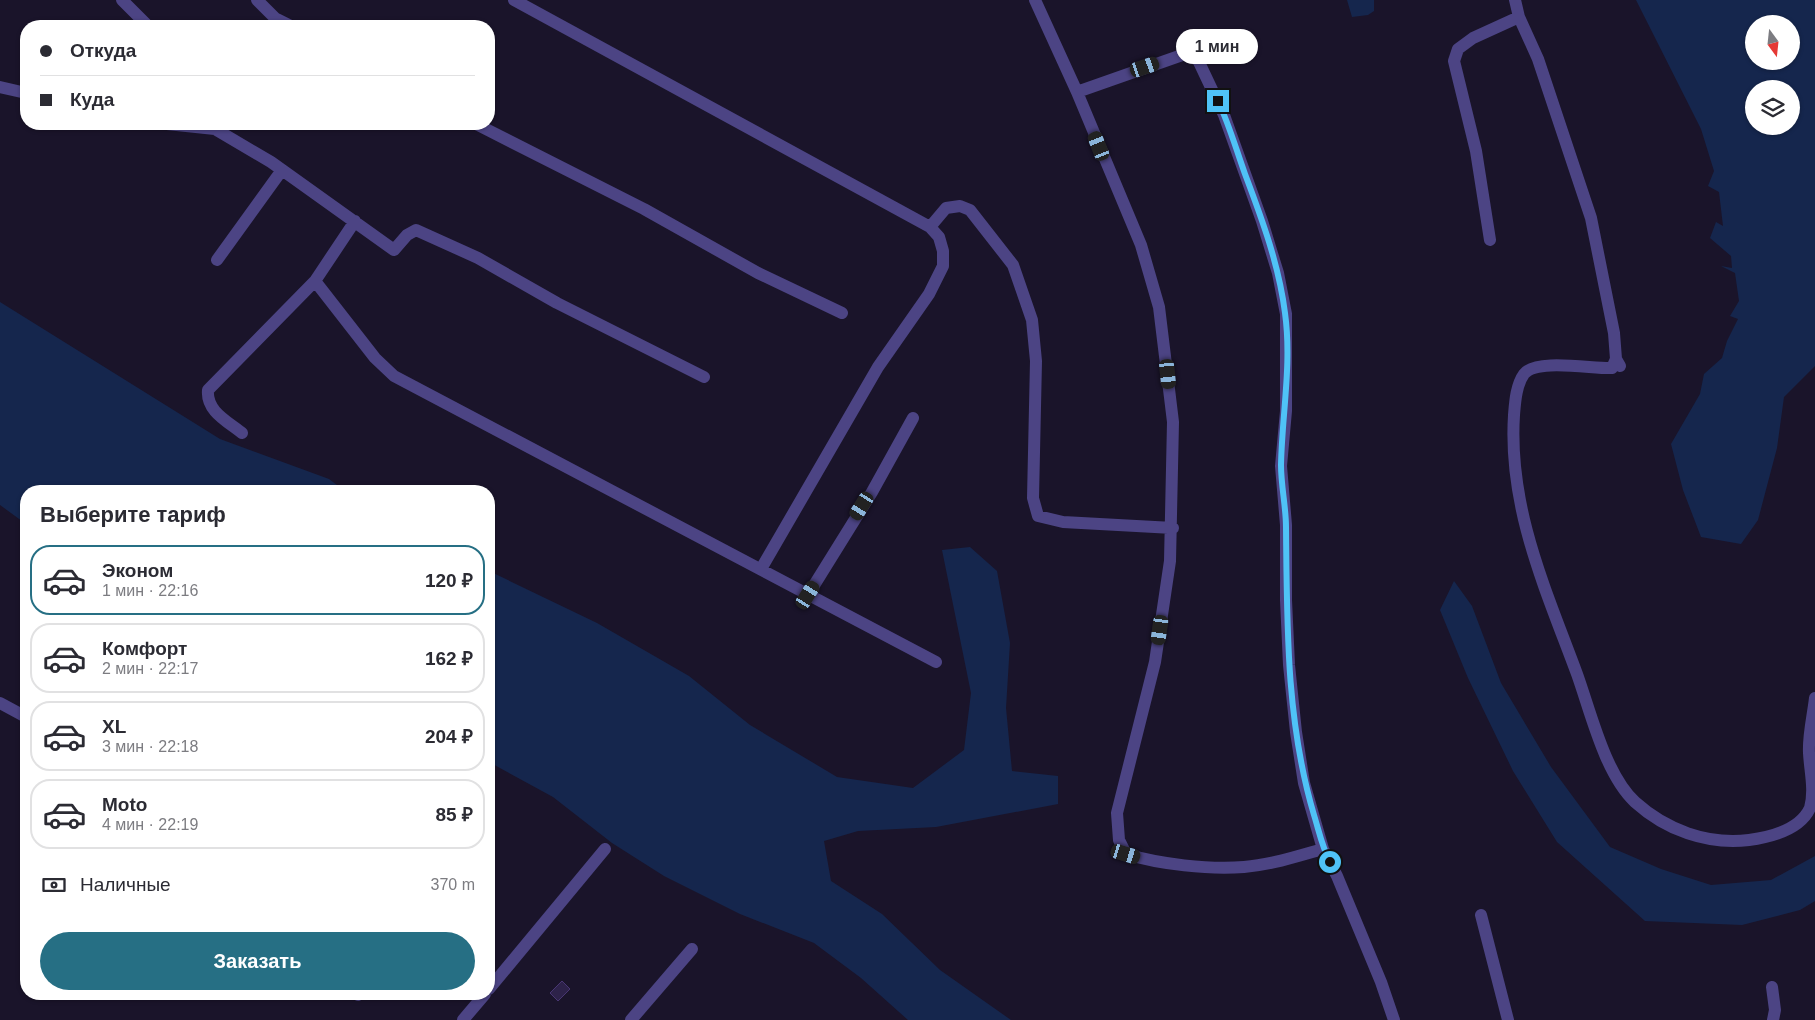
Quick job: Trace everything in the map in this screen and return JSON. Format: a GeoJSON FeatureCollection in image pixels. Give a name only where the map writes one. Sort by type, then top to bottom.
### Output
{"type":"FeatureCollection","features":[{"type":"Feature","properties":{"kind":"street"},"geometry":{"type":"LineString","coordinates":[[122,0],[142,20]]}},
{"type":"Feature","properties":{"kind":"street"},"geometry":{"type":"LineString","coordinates":[[257,0],[272,20]]}},
{"type":"Feature","properties":{"kind":"street"},"geometry":{"type":"LineString","coordinates":[[514,0],[930,227],[939,237],[944,251],[943,266],[929,294],[878,367],[761,569]]}},
{"type":"Feature","properties":{"kind":"street"},"geometry":{"type":"LineString","coordinates":[[1035,0],[1077,92],[1141,245],[1159,307],[1173,422],[1173,528],[1170,561],[1155,662],[1117,813],[1119,840],[1126,854],[1153,860],[1243,867],[1279,861],[1323,849]]}},
{"type":"Feature","properties":{"kind":"street"},"geometry":{"type":"LineString","coordinates":[[1514,0],[1519,17],[1538,59],[1591,218],[1614,333],[1618,364],[1612,368],[1566,366],[1531,369],[1524,374],[1519,386],[1513,431],[1516,487],[1541,583],[1617,779],[1634,801],[1663,822],[1690,836],[1738,842],[1761,839],[1787,830],[1804,819],[1811,806],[1814,790],[1809,752],[1815,698]]}},
{"type":"Feature","properties":{"kind":"street"},"geometry":{"type":"LineString","coordinates":[[1490,240],[1476,151],[1454,61],[1458,49],[1473,38],[1519,17]]}},
{"type":"Feature","properties":{"kind":"street"},"geometry":{"type":"LineString","coordinates":[[1077,92],[1185,54],[1198,60],[1224,115],[1262,221],[1278,274],[1286,314],[1286,411],[1281,466],[1286,525],[1286,600],[1289,665],[1296,732],[1304,783],[1323,849],[1337,876],[1382,982],[1394,1020]]}},
{"type":"Feature","properties":{"kind":"street"},"geometry":{"type":"LineString","coordinates":[[0,86],[20,91]]}},
{"type":"Feature","properties":{"kind":"street"},"geometry":{"type":"LineString","coordinates":[[221,130],[282,170],[394,250],[407,235],[416,230],[478,258],[557,303],[704,377]]}},
{"type":"Feature","properties":{"kind":"street"},"geometry":{"type":"LineString","coordinates":[[488,130],[644,209],[758,273],[842,314]]}},
{"type":"Feature","properties":{"kind":"street"},"geometry":{"type":"LineString","coordinates":[[216,260],[282,170]]}},
{"type":"Feature","properties":{"kind":"street"},"geometry":{"type":"LineString","coordinates":[[930,227],[946,208],[960,206],[970,210],[1013,265],[1032,320],[1036,361],[1033,489],[1038,516],[1063,522],[1173,528]]}},
{"type":"Feature","properties":{"kind":"street"},"geometry":{"type":"LineString","coordinates":[[242,433],[214,410],[207,401],[208,390],[314,281],[354,221]]}},
{"type":"Feature","properties":{"kind":"street"},"geometry":{"type":"LineString","coordinates":[[314,281],[374,358],[394,376],[936,662]]}},
{"type":"Feature","properties":{"kind":"street"},"geometry":{"type":"LineString","coordinates":[[808,595],[872,492],[913,418]]}},
{"type":"Feature","properties":{"kind":"street"},"geometry":{"type":"LineString","coordinates":[[0,702],[20,714]]}},
{"type":"Feature","properties":{"kind":"street"},"geometry":{"type":"LineString","coordinates":[[495,982],[605,849]]}},
{"type":"Feature","properties":{"kind":"street"},"geometry":{"type":"LineString","coordinates":[[1481,915],[1508,1020]]}},
{"type":"Feature","properties":{"kind":"street"},"geometry":{"type":"LineString","coordinates":[[631,1020],[692,950]]}},
{"type":"Feature","properties":{"kind":"street"},"geometry":{"type":"LineString","coordinates":[[1772,987],[1775,1010],[1773,1020]]}},
{"type":"Feature","properties":{"kind":"street"},"geometry":{"type":"LineString","coordinates":[[463,1020],[480,1000]]}},
{"type":"Feature","properties":{"kind":"water"},"geometry":{"type":"Polygon","coordinates":[[[1347,0],[1374,0],[1374,11],[1368,15],[1352,17],[1347,0]]]}},
{"type":"Feature","properties":{"kind":"water"},"geometry":{"type":"Polygon","coordinates":[[[1636,0],[1815,0],[1815,366],[1784,397],[1777,448],[1758,520],[1741,544],[1701,537],[1683,490],[1671,444],[1700,394],[1704,374],[1722,358],[1727,341],[1738,319],[1730,316],[1739,301],[1735,273],[1721,266],[1732,268],[1731,256],[1710,238],[1716,222],[1723,226],[1719,192],[1708,186],[1714,171],[1701,129],[1636,0]]]}},
{"type":"Feature","properties":{"kind":"water"},"geometry":{"type":"Polygon","coordinates":[[[0,302],[220,439],[329,479],[337,485],[20,485],[20,520],[0,505],[0,302]]]}},
{"type":"Feature","properties":{"kind":"water"},"geometry":{"type":"Polygon","coordinates":[[[970,547],[997,571],[1010,643],[1006,708],[1012,771],[1058,776],[1058,804],[936,827],[858,831],[824,841],[831,881],[882,914],[940,970],[1011,1020],[908,1020],[861,978],[814,943],[740,914],[664,876],[612,843],[553,797],[495,765],[495,574],[597,623],[689,676],[750,725],[837,777],[913,788],[964,750],[971,693],[942,550],[970,547]]]}},
{"type":"Feature","properties":{"kind":"water"},"geometry":{"type":"Polygon","coordinates":[[[1454,581],[1472,606],[1501,683],[1551,767],[1610,847],[1661,869],[1711,885],[1771,880],[1815,856],[1815,901],[1800,910],[1742,925],[1645,921],[1557,842],[1513,771],[1468,678],[1440,610],[1454,581]]]}},
{"type":"Feature","properties":{"kind":"building"},"geometry":{"type":"Polygon","coordinates":[[[562,981],[570,989],[558,1001],[550,993],[562,981]]]}},
{"type":"Feature","properties":{"kind":"route"},"geometry":{"type":"LineString","coordinates":[[1218,101],[1262,221],[1278,274],[1286,314],[1286,411],[1281,466],[1286,525],[1286,600],[1289,665],[1296,732],[1304,783],[1323,849],[1330,862]]}}]}
